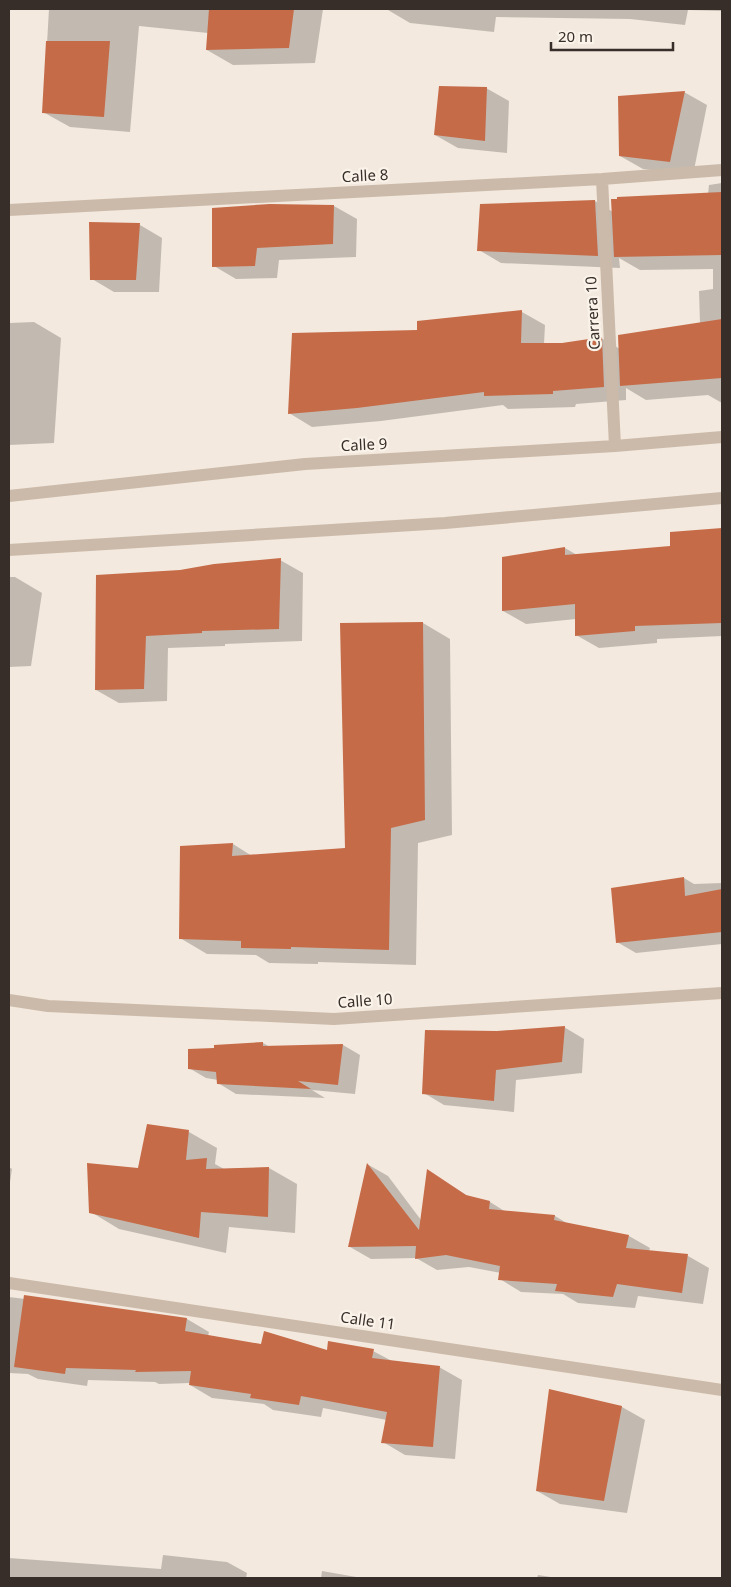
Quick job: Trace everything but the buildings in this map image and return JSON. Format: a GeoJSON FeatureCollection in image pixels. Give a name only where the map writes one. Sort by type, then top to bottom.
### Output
{"type":"FeatureCollection","features":[{"type":"Feature","properties":{"kind":"street","name":"Calle 8"},"geometry":{"type":"LineString","coordinates":[[9,210],[602,179],[722,170]]}},
{"type":"Feature","properties":{"kind":"street","name":"Carrera 10"},"geometry":{"type":"LineString","coordinates":[[602,179],[615,446]]}},
{"type":"Feature","properties":{"kind":"street","name":"Calle 9"},"geometry":{"type":"LineString","coordinates":[[9,496],[305,464],[615,446],[722,437]]}},
{"type":"Feature","properties":{"kind":"street"},"geometry":{"type":"LineString","coordinates":[[9,550],[445,523],[722,498]]}},
{"type":"Feature","properties":{"kind":"street","name":"Calle 10"},"geometry":{"type":"LineString","coordinates":[[9,1000],[48,1006],[334,1019],[722,993]]}},
{"type":"Feature","properties":{"kind":"street","name":"Calle 11"},"geometry":{"type":"LineString","coordinates":[[9,1283],[722,1390]]}}]}
